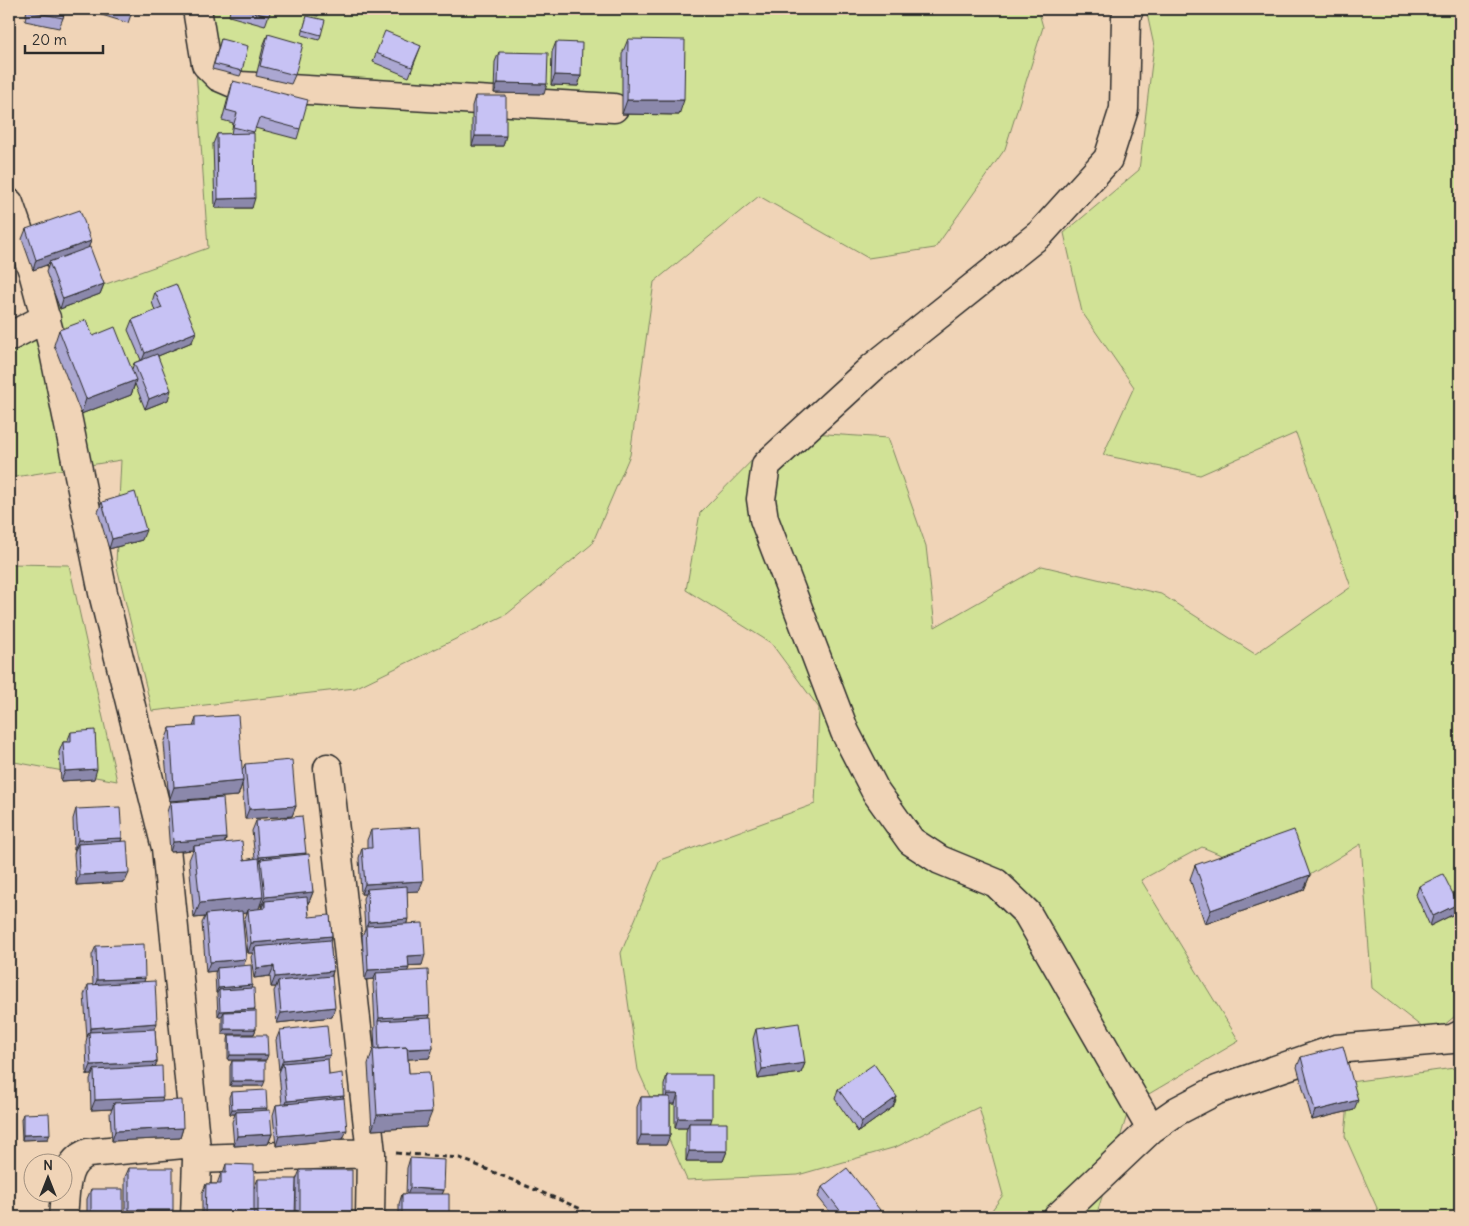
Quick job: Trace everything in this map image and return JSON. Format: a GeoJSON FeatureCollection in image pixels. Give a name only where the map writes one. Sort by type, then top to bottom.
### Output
{"type":"FeatureCollection","features":[{"type":"Feature","properties":{"kind":"street"},"geometry":{"type":"LineString","coordinates":[[197,9],[206,64],[219,77],[240,86],[614,108]]}},
{"type":"Feature","properties":{"kind":"street"},"geometry":{"type":"LineString","coordinates":[[1129,9],[1126,18],[1124,109],[1108,159],[1041,233],[872,368],[766,465],[761,500],[764,519],[845,732],[876,792],[911,842],[940,860],[996,883],[1027,913],[1151,1129]]}},
{"type":"Feature","properties":{"kind":"street"},"geometry":{"type":"LineString","coordinates":[[9,203],[33,272],[46,318],[103,593],[166,848],[196,1151],[195,1217]]}},
{"type":"Feature","properties":{"kind":"street"},"geometry":{"type":"LineString","coordinates":[[9,337],[46,318]]}},
{"type":"Feature","properties":{"kind":"street"},"geometry":{"type":"LineString","coordinates":[[328,768],[371,1153],[370,1217]]}},
{"type":"Feature","properties":{"kind":"street"},"geometry":{"type":"LineString","coordinates":[[1058,1217],[1151,1129],[1177,1111],[1217,1090],[1336,1049],[1452,1039],[1460,1035]]}},
{"type":"Feature","properties":{"kind":"street"},"geometry":{"type":"LineString","coordinates":[[63,1217],[69,1170],[80,1156],[88,1153],[196,1151],[371,1153]]}},
{"type":"Feature","properties":{"kind":"path"},"geometry":{"type":"LineString","coordinates":[[371,1153],[380,1152],[460,1158],[581,1209],[588,1217]]}},
{"type":"Feature","properties":{"kind":"green space"},"geometry":{"type":"Polygon","coordinates":[[[192,9],[1038,9],[1043,27],[1005,149],[935,248],[868,258],[759,196],[654,282],[630,455],[592,544],[507,614],[355,688],[152,711],[116,563],[121,460],[9,478],[9,325],[55,302],[208,248],[192,9]]]}},
{"type":"Feature","properties":{"kind":"green space"},"geometry":{"type":"Polygon","coordinates":[[[1146,9],[1460,9],[1460,1012],[1432,1035],[1372,988],[1361,844],[1293,885],[1202,847],[1141,880],[1239,1041],[1130,1105],[1097,1213],[1100,1217],[987,1217],[1003,1195],[979,1107],[896,1147],[798,1175],[687,1180],[638,1070],[621,953],[660,860],[815,804],[819,708],[771,643],[686,590],[700,513],[781,431],[888,438],[926,546],[935,627],[1042,566],[1161,594],[1255,654],[1351,587],[1296,433],[1200,475],[1103,455],[1134,387],[1082,312],[1064,233],[1139,170],[1154,46],[1146,9]]]}},
{"type":"Feature","properties":{"kind":"green space"},"geometry":{"type":"Polygon","coordinates":[[[9,564],[69,565],[117,781],[9,761],[9,564]]]}},
{"type":"Feature","properties":{"kind":"green space"},"geometry":{"type":"Polygon","coordinates":[[[1460,1064],[1460,1217],[1381,1217],[1345,1136],[1350,1082],[1454,1068],[1460,1064]]]}},
{"type":"Feature","properties":{"kind":"building"},"geometry":{"type":"Polygon","coordinates":[[[29,9],[65,9],[63,18],[28,11],[29,9]]]}},
{"type":"Feature","properties":{"kind":"building"},"geometry":{"type":"Polygon","coordinates":[[[241,9],[271,9],[269,16],[241,9]]]}},
{"type":"Feature","properties":{"kind":"building"},"geometry":{"type":"Polygon","coordinates":[[[307,16],[325,20],[321,35],[303,30],[307,16]]]}},
{"type":"Feature","properties":{"kind":"building"},"geometry":{"type":"Polygon","coordinates":[[[385,31],[421,46],[412,67],[376,53],[385,31]]]}},
{"type":"Feature","properties":{"kind":"building"},"geometry":{"type":"Polygon","coordinates":[[[268,34],[303,44],[295,75],[260,66],[268,34]]]}},
{"type":"Feature","properties":{"kind":"building"},"geometry":{"type":"Polygon","coordinates":[[[221,39],[248,46],[242,71],[214,64],[221,39]]]}},
{"type":"Feature","properties":{"kind":"building"},"geometry":{"type":"Polygon","coordinates":[[[628,39],[685,40],[684,100],[627,100],[628,39]]]}},
{"type":"Feature","properties":{"kind":"building"},"geometry":{"type":"Polygon","coordinates":[[[556,42],[582,43],[581,76],[555,75],[556,42]]]}},
{"type":"Feature","properties":{"kind":"building"},"geometry":{"type":"Polygon","coordinates":[[[499,52],[548,53],[547,84],[498,83],[499,52]]]}},
{"type":"Feature","properties":{"kind":"building"},"geometry":{"type":"Polygon","coordinates":[[[233,81],[308,100],[300,129],[259,118],[254,132],[233,127],[237,113],[226,110],[233,81]]]}},
{"type":"Feature","properties":{"kind":"building"},"geometry":{"type":"Polygon","coordinates":[[[475,96],[506,96],[506,136],[475,136],[475,96]]]}},
{"type":"Feature","properties":{"kind":"building"},"geometry":{"type":"Polygon","coordinates":[[[254,133],[255,198],[218,199],[217,134],[254,133]]]}},
{"type":"Feature","properties":{"kind":"building"},"geometry":{"type":"Polygon","coordinates":[[[80,210],[91,241],[36,260],[26,229],[80,210]]]}},
{"type":"Feature","properties":{"kind":"building"},"geometry":{"type":"Polygon","coordinates":[[[90,247],[104,284],[63,299],[49,262],[90,247]]]}},
{"type":"Feature","properties":{"kind":"building"},"geometry":{"type":"Polygon","coordinates":[[[176,284],[196,332],[145,353],[132,320],[162,308],[155,292],[176,284]]]}},
{"type":"Feature","properties":{"kind":"building"},"geometry":{"type":"Polygon","coordinates":[[[86,320],[93,336],[115,327],[136,380],[86,399],[59,330],[86,320]]]}},
{"type":"Feature","properties":{"kind":"building"},"geometry":{"type":"Polygon","coordinates":[[[157,354],[171,390],[149,399],[134,363],[157,354]]]}},
{"type":"Feature","properties":{"kind":"building"},"geometry":{"type":"Polygon","coordinates":[[[135,492],[146,530],[112,539],[102,502],[135,492]]]}},
{"type":"Feature","properties":{"kind":"building"},"geometry":{"type":"Polygon","coordinates":[[[238,715],[243,781],[174,787],[170,728],[196,726],[196,718],[238,715]]]}},
{"type":"Feature","properties":{"kind":"building"},"geometry":{"type":"Polygon","coordinates":[[[95,730],[97,769],[65,771],[63,742],[71,742],[71,732],[95,730]]]}},
{"type":"Feature","properties":{"kind":"building"},"geometry":{"type":"Polygon","coordinates":[[[292,760],[296,806],[249,809],[245,764],[292,760]]]}},
{"type":"Feature","properties":{"kind":"building"},"geometry":{"type":"Polygon","coordinates":[[[223,798],[226,838],[173,842],[170,802],[223,798]]]}},
{"type":"Feature","properties":{"kind":"building"},"geometry":{"type":"Polygon","coordinates":[[[120,807],[122,838],[78,840],[76,809],[120,807]]]}},
{"type":"Feature","properties":{"kind":"building"},"geometry":{"type":"Polygon","coordinates":[[[302,816],[306,853],[259,857],[256,821],[302,816]]]}},
{"type":"Feature","properties":{"kind":"building"},"geometry":{"type":"Polygon","coordinates":[[[420,827],[423,881],[365,884],[362,848],[372,848],[371,830],[420,827]]]}},
{"type":"Feature","properties":{"kind":"building"},"geometry":{"type":"Polygon","coordinates":[[[1294,830],[1310,875],[1211,910],[1195,865],[1294,830]]]}},
{"type":"Feature","properties":{"kind":"building"},"geometry":{"type":"Polygon","coordinates":[[[127,841],[129,873],[79,875],[78,844],[127,841]]]}},
{"type":"Feature","properties":{"kind":"building"},"geometry":{"type":"Polygon","coordinates":[[[242,841],[244,860],[259,858],[263,897],[200,903],[194,846],[242,841]]]}},
{"type":"Feature","properties":{"kind":"building"},"geometry":{"type":"Polygon","coordinates":[[[309,854],[313,892],[265,897],[261,859],[309,854]]]}},
{"type":"Feature","properties":{"kind":"building"},"geometry":{"type":"Polygon","coordinates":[[[1443,874],[1458,904],[1433,916],[1419,886],[1443,874]]]}},
{"type":"Feature","properties":{"kind":"building"},"geometry":{"type":"Polygon","coordinates":[[[407,886],[408,919],[368,922],[367,889],[407,886]]]}},
{"type":"Feature","properties":{"kind":"building"},"geometry":{"type":"Polygon","coordinates":[[[307,897],[309,917],[330,915],[332,936],[251,943],[248,910],[265,908],[265,901],[307,897]]]}},
{"type":"Feature","properties":{"kind":"building"},"geometry":{"type":"Polygon","coordinates":[[[242,911],[246,959],[210,962],[206,914],[242,911]]]}},
{"type":"Feature","properties":{"kind":"building"},"geometry":{"type":"Polygon","coordinates":[[[423,923],[425,955],[408,956],[409,968],[368,970],[366,926],[423,923]]]}},
{"type":"Feature","properties":{"kind":"building"},"geometry":{"type":"Polygon","coordinates":[[[330,940],[333,971],[275,977],[274,966],[257,968],[255,947],[330,940]]]}},
{"type":"Feature","properties":{"kind":"building"},"geometry":{"type":"Polygon","coordinates":[[[144,944],[145,978],[97,980],[96,946],[144,944]]]}},
{"type":"Feature","properties":{"kind":"building"},"geometry":{"type":"Polygon","coordinates":[[[251,965],[252,985],[218,988],[217,968],[251,965]]]}},
{"type":"Feature","properties":{"kind":"building"},"geometry":{"type":"Polygon","coordinates":[[[428,970],[430,1015],[379,1018],[376,973],[428,970]]]}},
{"type":"Feature","properties":{"kind":"building"},"geometry":{"type":"Polygon","coordinates":[[[332,976],[335,1007],[281,1013],[278,981],[332,976]]]}},
{"type":"Feature","properties":{"kind":"building"},"geometry":{"type":"Polygon","coordinates":[[[155,981],[157,1023],[91,1028],[88,985],[155,981]]]}},
{"type":"Feature","properties":{"kind":"building"},"geometry":{"type":"Polygon","coordinates":[[[254,988],[255,1009],[220,1011],[219,990],[254,988]]]}},
{"type":"Feature","properties":{"kind":"building"},"geometry":{"type":"Polygon","coordinates":[[[256,1011],[256,1029],[224,1029],[224,1012],[256,1011]]]}},
{"type":"Feature","properties":{"kind":"building"},"geometry":{"type":"Polygon","coordinates":[[[431,1018],[433,1048],[379,1049],[378,1021],[431,1018]]]}},
{"type":"Feature","properties":{"kind":"building"},"geometry":{"type":"Polygon","coordinates":[[[799,1023],[805,1063],[762,1069],[756,1029],[799,1023]]]}},
{"type":"Feature","properties":{"kind":"building"},"geometry":{"type":"Polygon","coordinates":[[[327,1025],[330,1055],[283,1060],[280,1030],[327,1025]]]}},
{"type":"Feature","properties":{"kind":"building"},"geometry":{"type":"Polygon","coordinates":[[[155,1029],[157,1062],[91,1065],[89,1032],[155,1029]]]}},
{"type":"Feature","properties":{"kind":"building"},"geometry":{"type":"Polygon","coordinates":[[[229,1035],[267,1035],[268,1055],[230,1055],[229,1035]]]}},
{"type":"Feature","properties":{"kind":"building"},"geometry":{"type":"Polygon","coordinates":[[[1343,1046],[1358,1100],[1315,1111],[1301,1057],[1343,1046]]]}},
{"type":"Feature","properties":{"kind":"building"},"geometry":{"type":"Polygon","coordinates":[[[407,1047],[409,1073],[429,1072],[432,1112],[377,1115],[373,1049],[407,1047]]]}},
{"type":"Feature","properties":{"kind":"building"},"geometry":{"type":"Polygon","coordinates":[[[328,1059],[329,1075],[342,1073],[344,1096],[287,1101],[283,1063],[328,1059]]]}},
{"type":"Feature","properties":{"kind":"building"},"geometry":{"type":"Polygon","coordinates":[[[232,1061],[265,1061],[265,1081],[232,1081],[232,1061]]]}},
{"type":"Feature","properties":{"kind":"building"},"geometry":{"type":"Polygon","coordinates":[[[874,1064],[897,1097],[862,1122],[838,1089],[874,1064]]]}},
{"type":"Feature","properties":{"kind":"building"},"geometry":{"type":"Polygon","coordinates":[[[162,1066],[163,1097],[95,1100],[94,1070],[162,1066]]]}},
{"type":"Feature","properties":{"kind":"building"},"geometry":{"type":"Polygon","coordinates":[[[667,1075],[712,1075],[712,1118],[678,1118],[678,1094],[667,1094],[667,1075]]]}},
{"type":"Feature","properties":{"kind":"building"},"geometry":{"type":"Polygon","coordinates":[[[266,1090],[267,1108],[232,1109],[231,1092],[266,1090]]]}},
{"type":"Feature","properties":{"kind":"building"},"geometry":{"type":"Polygon","coordinates":[[[641,1097],[670,1097],[670,1135],[641,1135],[641,1097]]]}},
{"type":"Feature","properties":{"kind":"building"},"geometry":{"type":"Polygon","coordinates":[[[344,1098],[347,1130],[279,1136],[276,1105],[344,1098]]]}},
{"type":"Feature","properties":{"kind":"building"},"geometry":{"type":"Polygon","coordinates":[[[182,1100],[183,1128],[115,1131],[114,1103],[182,1100]]]}},
{"type":"Feature","properties":{"kind":"building"},"geometry":{"type":"Polygon","coordinates":[[[270,1110],[272,1134],[237,1136],[236,1112],[270,1110]]]}},
{"type":"Feature","properties":{"kind":"building"},"geometry":{"type":"Polygon","coordinates":[[[49,1113],[50,1134],[23,1135],[23,1114],[49,1113]]]}},
{"type":"Feature","properties":{"kind":"building"},"geometry":{"type":"Polygon","coordinates":[[[689,1123],[727,1123],[727,1151],[689,1151],[689,1123]]]}},
{"type":"Feature","properties":{"kind":"building"},"geometry":{"type":"Polygon","coordinates":[[[410,1158],[445,1160],[444,1190],[410,1188],[410,1158]]]}},
{"type":"Feature","properties":{"kind":"building"},"geometry":{"type":"Polygon","coordinates":[[[226,1164],[254,1165],[254,1217],[205,1217],[206,1184],[221,1184],[221,1173],[226,1173],[226,1164]]]}},
{"type":"Feature","properties":{"kind":"building"},"geometry":{"type":"Polygon","coordinates":[[[129,1168],[173,1168],[173,1210],[129,1210],[129,1168]]]}},
{"type":"Feature","properties":{"kind":"building"},"geometry":{"type":"Polygon","coordinates":[[[847,1168],[880,1210],[870,1217],[845,1217],[822,1187],[847,1168]]]}},
{"type":"Feature","properties":{"kind":"building"},"geometry":{"type":"Polygon","coordinates":[[[300,1170],[352,1170],[352,1217],[300,1217],[300,1170]]]}},
{"type":"Feature","properties":{"kind":"building"},"geometry":{"type":"Polygon","coordinates":[[[258,1179],[296,1179],[295,1217],[258,1217],[258,1179]]]}},
{"type":"Feature","properties":{"kind":"building"},"geometry":{"type":"Polygon","coordinates":[[[91,1189],[123,1189],[123,1213],[91,1212],[91,1189]]]}},
{"type":"Feature","properties":{"kind":"building"},"geometry":{"type":"Polygon","coordinates":[[[402,1194],[449,1194],[449,1217],[402,1217],[402,1194]]]}}]}
